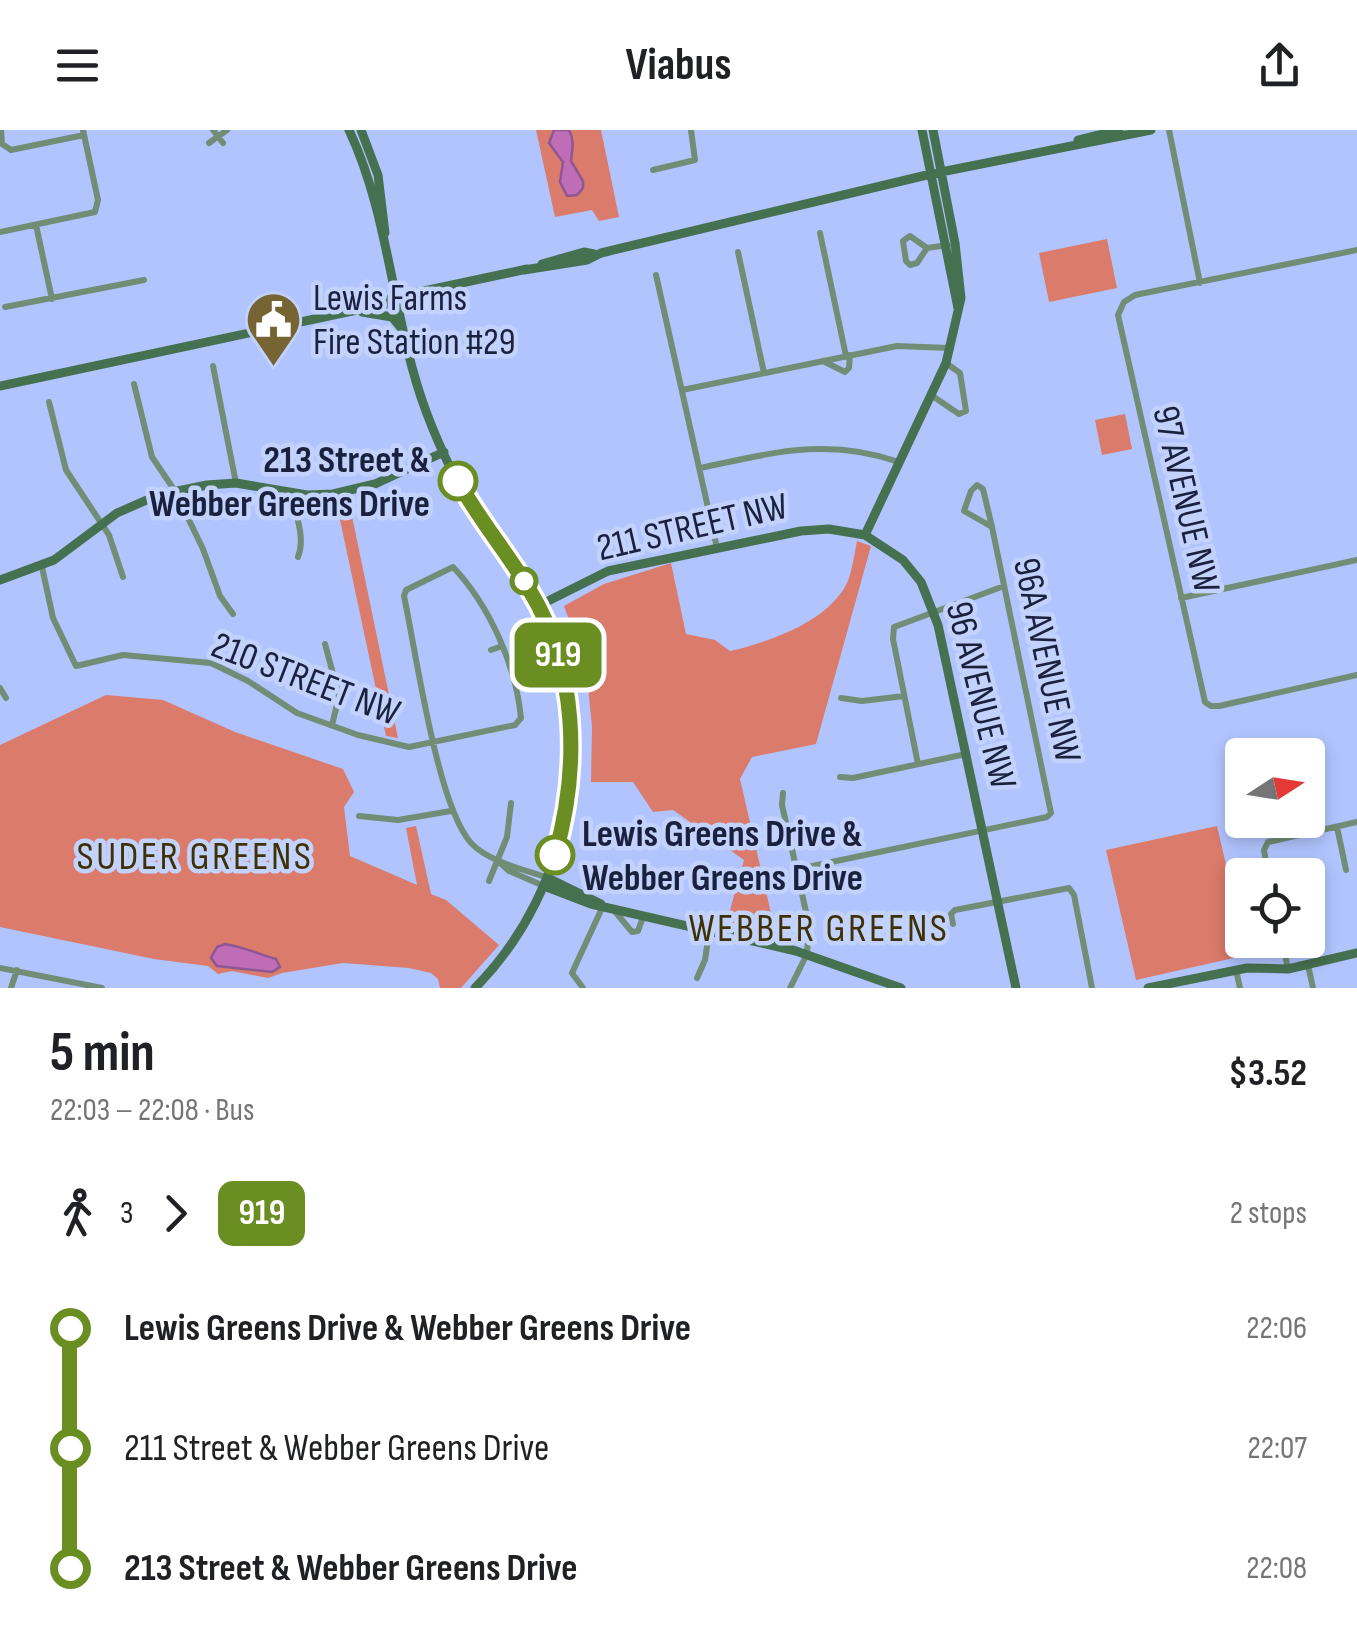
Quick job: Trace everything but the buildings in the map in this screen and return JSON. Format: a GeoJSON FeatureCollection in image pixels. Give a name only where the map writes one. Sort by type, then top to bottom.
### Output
{"type":"FeatureCollection","features":[{"type":"Feature","properties":{"kind":"main road"},"geometry":{"type":"LineString","coordinates":[[348,130],[366,176],[426,410],[476,513],[538,606],[560,662],[569,708],[572,748],[568,799],[546,882],[506,952],[475,988]]}},
{"type":"Feature","properties":{"kind":"main road"},"geometry":{"type":"LineString","coordinates":[[361,130],[381,190],[385,246]]}},
{"type":"Feature","properties":{"kind":"main road"},"geometry":{"type":"LineString","coordinates":[[864,535],[946,363],[958,308],[936,173],[922,130]]}},
{"type":"Feature","properties":{"kind":"main road"},"geometry":{"type":"LineString","coordinates":[[933,130],[936,173]]}},
{"type":"Feature","properties":{"kind":"main road"},"geometry":{"type":"LineString","coordinates":[[1067,146],[1081,138],[1118,130]]}},
{"type":"Feature","properties":{"kind":"main road"},"geometry":{"type":"LineString","coordinates":[[0,383],[337,314],[524,270],[587,260],[595,254],[936,173],[1152,130]]}},
{"type":"Feature","properties":{"kind":"main road"},"geometry":{"type":"LineString","coordinates":[[272,326],[312,313],[386,297],[396,299]]}},
{"type":"Feature","properties":{"kind":"main road"},"geometry":{"type":"LineString","coordinates":[[337,314],[385,315],[395,320],[404,335]]}},
{"type":"Feature","properties":{"kind":"main road"},"geometry":{"type":"LineString","coordinates":[[0,580],[42,566],[135,503],[175,490],[236,483],[327,495],[361,488],[444,452]]}},
{"type":"Feature","properties":{"kind":"main road","name":"211 STREET NW"},"geometry":{"type":"LineString","coordinates":[[538,606],[608,572],[717,548],[812,528],[842,529],[864,535]]}},
{"type":"Feature","properties":{"kind":"main road","name":"96 AVENUE NW"},"geometry":{"type":"LineString","coordinates":[[864,535],[894,552],[914,572],[934,612],[1016,988]]}},
{"type":"Feature","properties":{"kind":"main road"},"geometry":{"type":"LineString","coordinates":[[546,882],[591,904],[807,954],[901,988]]}},
{"type":"Feature","properties":{"kind":"main road"},"geometry":{"type":"LineString","coordinates":[[1148,988],[1236,970],[1288,969],[1357,953]]}},
{"type":"Feature","properties":{"kind":"street"},"geometry":{"type":"LineString","coordinates":[[0,232],[92,214],[98,208],[84,132],[11,150],[4,147],[1,130]]}},
{"type":"Feature","properties":{"kind":"street"},"geometry":{"type":"LineString","coordinates":[[653,170],[695,160],[691,130]]}},
{"type":"Feature","properties":{"kind":"street"},"geometry":{"type":"LineString","coordinates":[[1169,130],[1200,282],[1357,250]]}},
{"type":"Feature","properties":{"kind":"street"},"geometry":{"type":"LineString","coordinates":[[210,143],[219,131]]}},
{"type":"Feature","properties":{"kind":"street"},"geometry":{"type":"LineString","coordinates":[[219,131],[223,144]]}},
{"type":"Feature","properties":{"kind":"street"},"geometry":{"type":"LineString","coordinates":[[36,224],[52,299]]}},
{"type":"Feature","properties":{"kind":"street"},"geometry":{"type":"LineString","coordinates":[[820,233],[850,368],[844,372],[822,361]]}},
{"type":"Feature","properties":{"kind":"street"},"geometry":{"type":"LineString","coordinates":[[927,248],[917,263],[910,265],[903,241],[906,236],[912,237],[927,248],[950,244]]}},
{"type":"Feature","properties":{"kind":"street"},"geometry":{"type":"LineString","coordinates":[[738,252],[764,373]]}},
{"type":"Feature","properties":{"kind":"street"},"geometry":{"type":"LineString","coordinates":[[656,275],[717,548]]}},
{"type":"Feature","properties":{"kind":"street"},"geometry":{"type":"LineString","coordinates":[[5,307],[144,280]]}},
{"type":"Feature","properties":{"kind":"street","name":"97 AVENUE NW"},"geometry":{"type":"LineString","coordinates":[[1200,282],[1135,296],[1124,302],[1118,315],[1202,696],[1211,706],[1357,676]]}},
{"type":"Feature","properties":{"kind":"street"},"geometry":{"type":"LineString","coordinates":[[682,390],[909,345],[951,348]]}},
{"type":"Feature","properties":{"kind":"street"},"geometry":{"type":"LineString","coordinates":[[930,395],[959,414],[966,411],[960,374],[946,363]]}},
{"type":"Feature","properties":{"kind":"street"},"geometry":{"type":"LineString","coordinates":[[213,366],[236,483]]}},
{"type":"Feature","properties":{"kind":"street"},"geometry":{"type":"LineString","coordinates":[[134,384],[149,450],[175,490],[220,596],[233,614]]}},
{"type":"Feature","properties":{"kind":"street"},"geometry":{"type":"LineString","coordinates":[[49,402],[66,470],[109,535],[117,568],[124,578]]}},
{"type":"Feature","properties":{"kind":"street"},"geometry":{"type":"LineString","coordinates":[[700,468],[828,446],[899,462]]}},
{"type":"Feature","properties":{"kind":"street","name":"96A AVENUE NW"},"geometry":{"type":"LineString","coordinates":[[983,830],[1047,817],[1051,804],[992,527],[983,489],[977,485],[964,511],[992,527]]}},
{"type":"Feature","properties":{"kind":"street"},"geometry":{"type":"LineString","coordinates":[[291,493],[302,550],[298,557]]}},
{"type":"Feature","properties":{"kind":"street"},"geometry":{"type":"LineString","coordinates":[[1181,598],[1357,560]]}},
{"type":"Feature","properties":{"kind":"street","name":"210 STREET NW"},"geometry":{"type":"LineString","coordinates":[[42,566],[54,618],[76,666],[123,654],[212,664],[248,681],[297,713],[386,743],[410,747],[520,722],[521,713],[502,646]]}},
{"type":"Feature","properties":{"kind":"street"},"geometry":{"type":"LineString","coordinates":[[491,650],[502,646],[460,575],[449,568],[406,590],[404,596],[451,811],[472,843],[509,871],[546,882]]}},
{"type":"Feature","properties":{"kind":"street"},"geometry":{"type":"LineString","coordinates":[[918,764],[893,639],[894,627],[1004,586]]}},
{"type":"Feature","properties":{"kind":"street"},"geometry":{"type":"LineString","coordinates":[[325,644],[339,696],[332,724]]}},
{"type":"Feature","properties":{"kind":"street"},"geometry":{"type":"LineString","coordinates":[[0,688],[6,698]]}},
{"type":"Feature","properties":{"kind":"street"},"geometry":{"type":"LineString","coordinates":[[841,698],[862,701],[904,696]]}},
{"type":"Feature","properties":{"kind":"street"},"geometry":{"type":"LineString","coordinates":[[840,778],[967,754]]}},
{"type":"Feature","properties":{"kind":"street"},"geometry":{"type":"LineString","coordinates":[[783,793],[782,805],[809,925],[807,954],[790,988]]}},
{"type":"Feature","properties":{"kind":"street"},"geometry":{"type":"LineString","coordinates":[[489,880],[510,822],[511,803]]}},
{"type":"Feature","properties":{"kind":"street"},"geometry":{"type":"LineString","coordinates":[[359,816],[398,820],[451,811]]}},
{"type":"Feature","properties":{"kind":"street"},"geometry":{"type":"LineString","coordinates":[[1265,858],[1266,843],[1357,822]]}},
{"type":"Feature","properties":{"kind":"street"},"geometry":{"type":"LineString","coordinates":[[1337,827],[1346,870]]}},
{"type":"Feature","properties":{"kind":"street"},"geometry":{"type":"LineString","coordinates":[[798,869],[983,830]]}},
{"type":"Feature","properties":{"kind":"street"},"geometry":{"type":"LineString","coordinates":[[953,924],[953,911],[1069,888],[1074,895],[1092,988]]}},
{"type":"Feature","properties":{"kind":"street"},"geometry":{"type":"LineString","coordinates":[[583,988],[572,973],[608,907],[632,932],[638,931],[643,917]]}},
{"type":"Feature","properties":{"kind":"street"},"geometry":{"type":"LineString","coordinates":[[697,978],[705,960],[709,932]]}},
{"type":"Feature","properties":{"kind":"street"},"geometry":{"type":"LineString","coordinates":[[1286,958],[1288,969]]}},
{"type":"Feature","properties":{"kind":"street"},"geometry":{"type":"LineString","coordinates":[[1308,965],[1314,988]]}},
{"type":"Feature","properties":{"kind":"street"},"geometry":{"type":"LineString","coordinates":[[0,968],[102,988]]}},
{"type":"Feature","properties":{"kind":"street"},"geometry":{"type":"LineString","coordinates":[[10,988],[17,970]]}},
{"type":"Feature","properties":{"kind":"street"},"geometry":{"type":"LineString","coordinates":[[1236,970],[1240,988]]}},
{"type":"Feature","properties":{"kind":"shaded area"},"geometry":{"type":"Polygon","coordinates":[[[536,130],[601,130],[619,217],[599,221],[592,210],[555,217],[536,130]]]}},
{"type":"Feature","properties":{"kind":"shaded area"},"geometry":{"type":"Polygon","coordinates":[[[554,130],[569,130],[571,134],[571,161],[583,181],[577,195],[567,196],[560,182],[563,162],[549,143],[554,130]]]}},
{"type":"Feature","properties":{"kind":"shaded area"},"geometry":{"type":"Polygon","coordinates":[[[1107,239],[1117,288],[1049,302],[1039,253],[1107,239]]]}},
{"type":"Feature","properties":{"kind":"shaded area"},"geometry":{"type":"Polygon","coordinates":[[[1125,414],[1132,449],[1102,455],[1095,420],[1125,414]]]}},
{"type":"Feature","properties":{"kind":"shaded area"},"geometry":{"type":"Polygon","coordinates":[[[348,497],[398,738],[386,736],[336,501],[348,497]]]}},
{"type":"Feature","properties":{"kind":"shaded area"},"geometry":{"type":"Polygon","coordinates":[[[857,541],[871,546],[816,744],[752,757],[740,779],[777,939],[725,928],[744,860],[673,810],[653,812],[633,782],[591,782],[592,727],[586,666],[564,606],[604,584],[671,563],[686,634],[715,640],[730,651],[777,637],[823,611],[847,582],[857,541]]]}},
{"type":"Feature","properties":{"kind":"shaded area"},"geometry":{"type":"Polygon","coordinates":[[[106,695],[163,700],[235,732],[343,769],[354,792],[344,807],[350,856],[417,885],[406,828],[416,826],[431,894],[446,900],[499,945],[461,988],[440,988],[431,973],[343,963],[268,978],[232,971],[218,974],[208,966],[154,959],[0,927],[0,745],[106,695]]]}},
{"type":"Feature","properties":{"kind":"shaded area"},"geometry":{"type":"Polygon","coordinates":[[[1217,826],[1225,860],[1225,958],[1234,958],[1136,980],[1106,850],[1217,826]]]}},
{"type":"Feature","properties":{"kind":"shaded area"},"geometry":{"type":"Polygon","coordinates":[[[225,944],[276,959],[280,967],[272,972],[217,966],[211,958],[217,947],[225,944]]]}},
{"type":"Feature","properties":{"kind":"bus line","name":"919"},"geometry":{"type":"LineString","coordinates":[[458,481],[534,597],[560,662],[572,748],[568,799],[555,855]]}},
{"type":"Feature","properties":{"kind":"place","name":"Lewis Farms Fire Station #29"},"geometry":{"type":"Point","coordinates":[274,368]}},
{"type":"Feature","properties":{"kind":"place","name":"213 Street & Webber Greens Drive"},"geometry":{"type":"Point","coordinates":[458,481]}},
{"type":"Feature","properties":{"kind":"place","name":"Lewis Greens Drive & Webber Greens Drive"},"geometry":{"type":"Point","coordinates":[555,855]}},
{"type":"Feature","properties":{"kind":"district","name":"SUDER GREENS"},"geometry":{"type":"Point","coordinates":[195,855]}},
{"type":"Feature","properties":{"kind":"district","name":"WEBBER GREENS"},"geometry":{"type":"Point","coordinates":[819,927]}}]}
